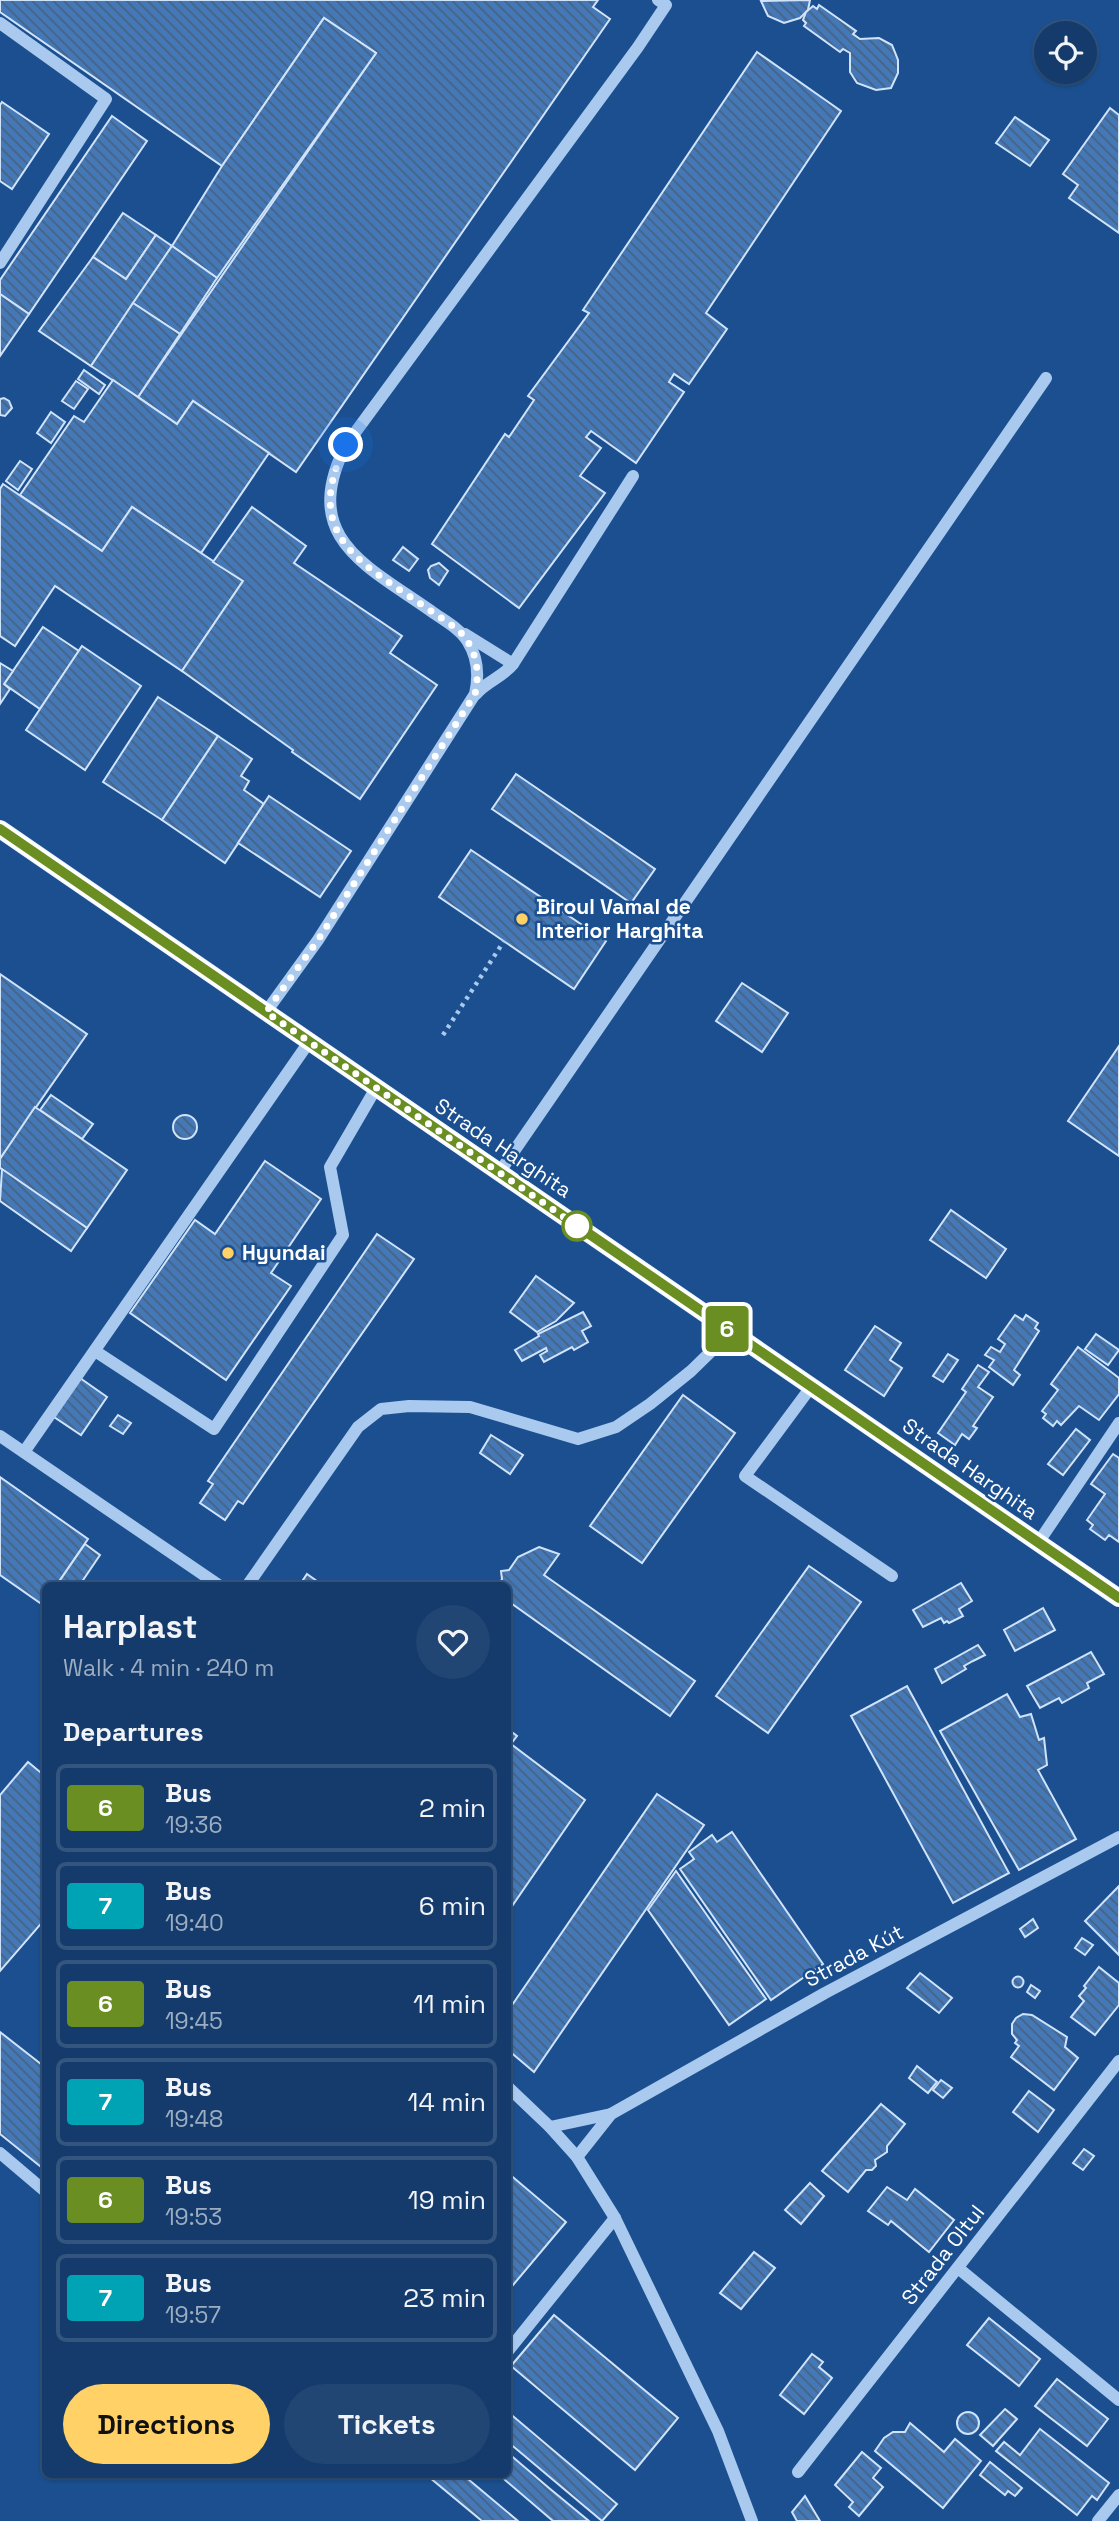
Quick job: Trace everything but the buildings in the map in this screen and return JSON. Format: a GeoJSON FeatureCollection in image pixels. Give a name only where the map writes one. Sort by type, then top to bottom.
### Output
{"type":"FeatureCollection","features":[{"type":"Feature","properties":{"kind":"main road","name":"Strada Harghita"},"geometry":{"type":"LineString","coordinates":[[0,829],[1119,1598]]}},
{"type":"Feature","properties":{"kind":"street"},"geometry":{"type":"LineString","coordinates":[[513,664],[452,626],[359,560],[344,545],[334,527],[332,510],[330,491],[335,468],[346,445],[638,47],[666,5],[659,0]]}},
{"type":"Feature","properties":{"kind":"street"},"geometry":{"type":"LineString","coordinates":[[0,23],[106,99],[0,263]]}},
{"type":"Feature","properties":{"kind":"street"},"geometry":{"type":"LineString","coordinates":[[499,1173],[1046,378]]}},
{"type":"Feature","properties":{"kind":"street"},"geometry":{"type":"LineString","coordinates":[[266,1012],[318,940],[475,694],[513,664],[633,476]]}},
{"type":"Feature","properties":{"kind":"street"},"geometry":{"type":"LineString","coordinates":[[452,626],[467,640],[475,658],[478,678],[475,694]]}},
{"type":"Feature","properties":{"kind":"street"},"geometry":{"type":"LineString","coordinates":[[24,1452],[309,1042]]}},
{"type":"Feature","properties":{"kind":"street"},"geometry":{"type":"LineString","coordinates":[[95,1351],[214,1429],[343,1235],[330,1167],[376,1088]]}},
{"type":"Feature","properties":{"kind":"street"},"geometry":{"type":"LineString","coordinates":[[250,1582],[358,1427],[381,1409],[409,1406],[470,1407],[578,1438],[616,1427],[650,1404],[691,1371],[731,1332]]}},
{"type":"Feature","properties":{"kind":"street"},"geometry":{"type":"LineString","coordinates":[[811,1387],[745,1476],[892,1576]]}},
{"type":"Feature","properties":{"kind":"street"},"geometry":{"type":"LineString","coordinates":[[1038,1543],[1119,1423]]}},
{"type":"Feature","properties":{"kind":"street"},"geometry":{"type":"LineString","coordinates":[[0,1436],[214,1582]]}},
{"type":"Feature","properties":{"kind":"street","name":"Strada Kút"},"geometry":{"type":"LineString","coordinates":[[551,2127],[611,2114],[825,1993],[1119,1837]]}},
{"type":"Feature","properties":{"kind":"street","name":"Strada Oltul"},"geometry":{"type":"LineString","coordinates":[[798,2472],[1119,2061]]}},
{"type":"Feature","properties":{"kind":"street"},"geometry":{"type":"LineString","coordinates":[[511,2090],[551,2127],[577,2157],[615,2218],[718,2431],[752,2521]]}},
{"type":"Feature","properties":{"kind":"street","name":"Strada Kút"},"geometry":{"type":"LineString","coordinates":[[577,2157],[611,2114]]}},
{"type":"Feature","properties":{"kind":"street"},"geometry":{"type":"LineString","coordinates":[[0,2153],[42,2189]]}},
{"type":"Feature","properties":{"kind":"street"},"geometry":{"type":"LineString","coordinates":[[511,2347],[615,2218]]}},
{"type":"Feature","properties":{"kind":"street"},"geometry":{"type":"LineString","coordinates":[[958,2268],[1119,2400]]}},
{"type":"Feature","properties":{"kind":"street"},"geometry":{"type":"LineString","coordinates":[[1098,2521],[1119,2495]]}},
{"type":"Feature","properties":{"kind":"path"},"geometry":{"type":"LineString","coordinates":[[443,1035],[504,941]]}},
{"type":"Feature","properties":{"kind":"bus line","name":"6"},"geometry":{"type":"LineString","coordinates":[[0,829],[1119,1598]]}},
{"type":"Feature","properties":{"kind":"place","name":"Biroul Vamal de Interior Harghita"},"geometry":{"type":"Point","coordinates":[522,919]}},
{"type":"Feature","properties":{"kind":"place","name":"Hyundai"},"geometry":{"type":"Point","coordinates":[228,1253]}},
{"type":"Feature","properties":{"kind":"route"},"geometry":{"type":"LineString","coordinates":[[346,445],[335,468],[330,491],[334,527],[344,545],[359,560],[452,626],[467,640],[475,658],[478,678],[475,694],[318,940],[266,1012],[577,1226]]}}]}
